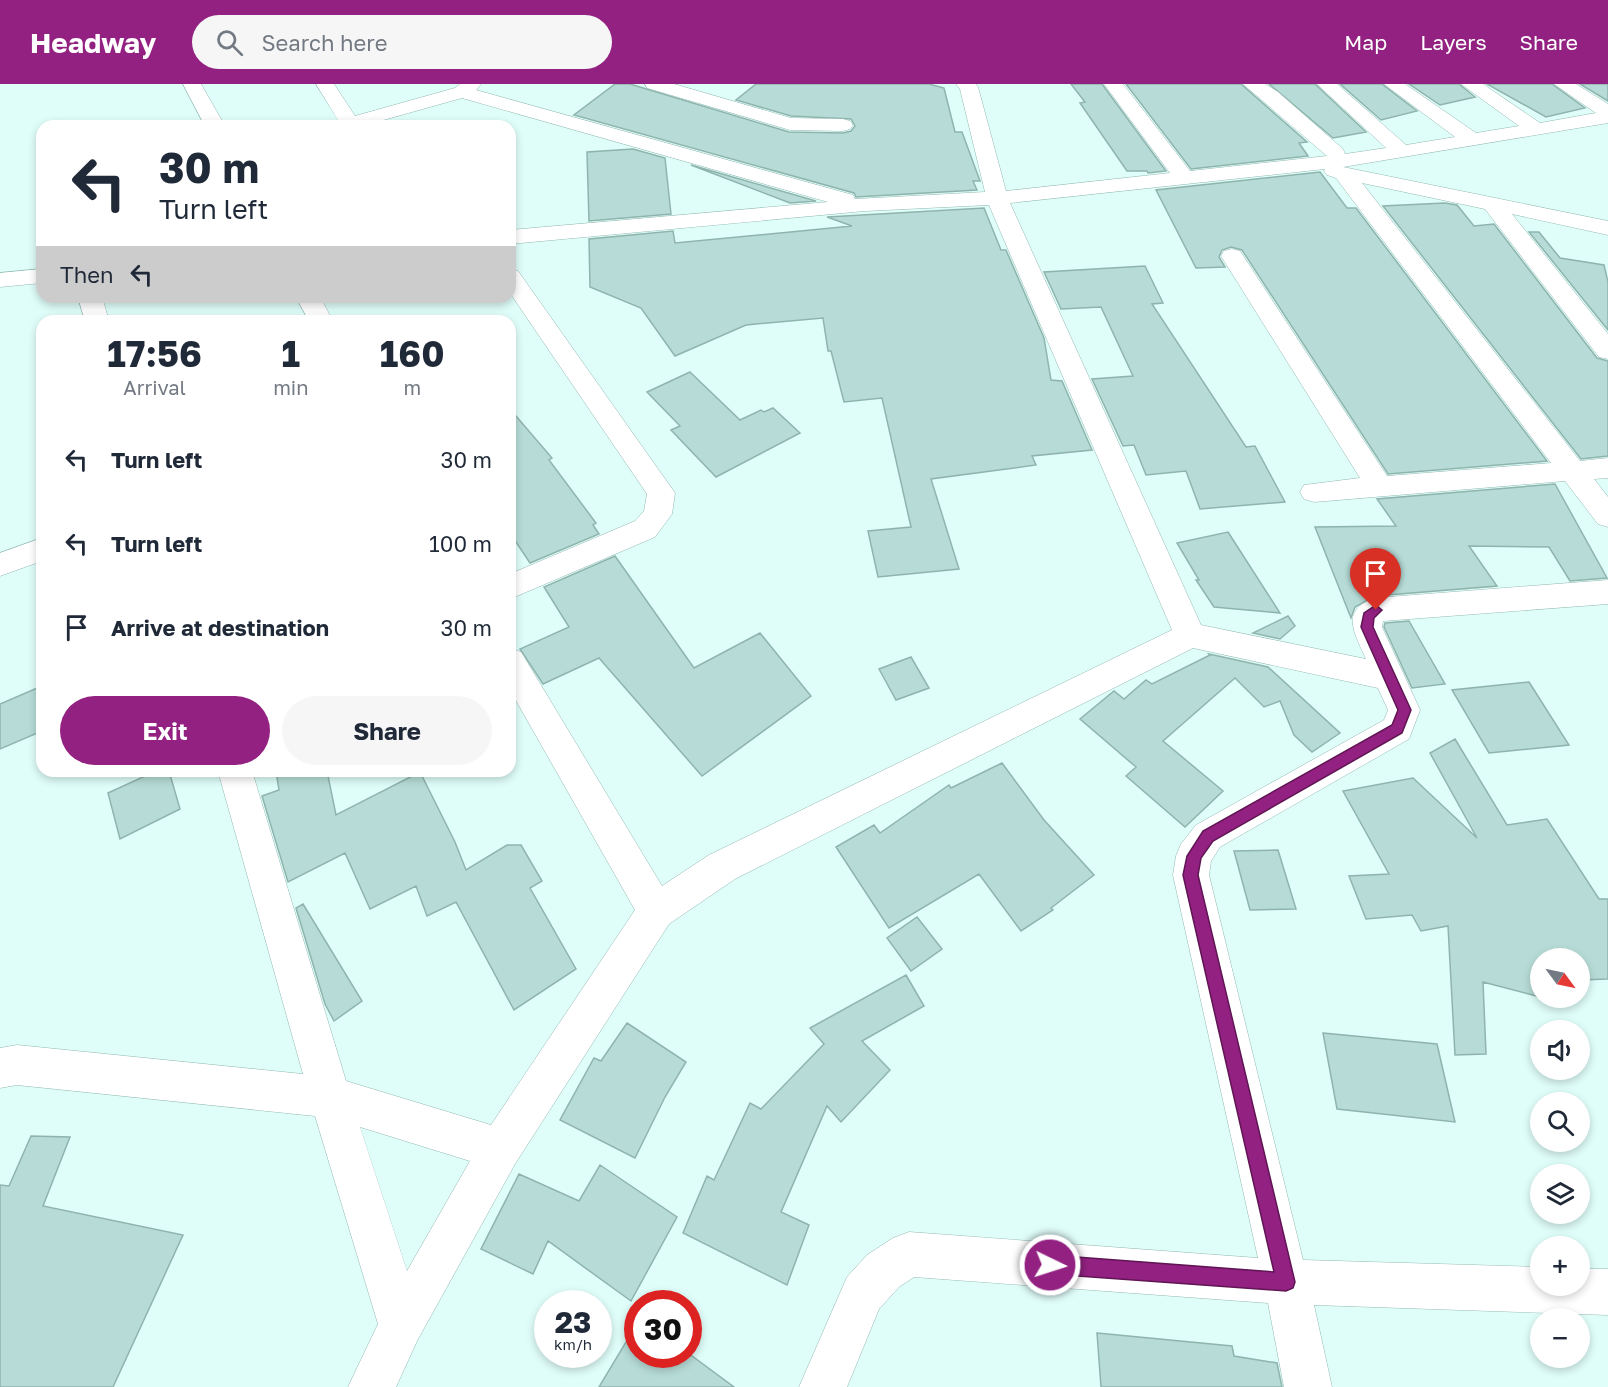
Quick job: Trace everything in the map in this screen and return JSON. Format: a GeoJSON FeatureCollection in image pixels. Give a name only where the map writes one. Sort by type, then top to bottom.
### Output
{"type":"FeatureCollection","features":[{"type":"Feature","properties":{"kind":"street"},"geometry":{"type":"LineString","coordinates":[[192,84],[212,120]]}},
{"type":"Feature","properties":{"kind":"street"},"geometry":{"type":"LineString","coordinates":[[325,84],[343,120]]}},
{"type":"Feature","properties":{"kind":"street"},"geometry":{"type":"LineString","coordinates":[[654,84],[727,96],[790,123],[843,125]]}},
{"type":"Feature","properties":{"kind":"street"},"geometry":{"type":"LineString","coordinates":[[965,84],[969,87],[997,198],[1190,635]]}},
{"type":"Feature","properties":{"kind":"street"},"geometry":{"type":"LineString","coordinates":[[1113,84],[1184,177]]}},
{"type":"Feature","properties":{"kind":"street"},"geometry":{"type":"LineString","coordinates":[[1252,84],[1271,96],[1339,163],[1608,517]]}},
{"type":"Feature","properties":{"kind":"street"},"geometry":{"type":"LineString","coordinates":[[1326,84],[1402,152]]}},
{"type":"Feature","properties":{"kind":"street"},"geometry":{"type":"LineString","coordinates":[[1393,84],[1473,140]]}},
{"type":"Feature","properties":{"kind":"street"},"geometry":{"type":"LineString","coordinates":[[1470,84],[1536,129]]}},
{"type":"Feature","properties":{"kind":"street"},"geometry":{"type":"LineString","coordinates":[[1563,84],[1608,112]]}},
{"type":"Feature","properties":{"kind":"street"},"geometry":{"type":"LineString","coordinates":[[361,120],[467,88],[865,205]]}},
{"type":"Feature","properties":{"kind":"street"},"geometry":{"type":"LineString","coordinates":[[516,236],[865,205],[997,198],[1308,164],[1402,152],[1608,117]]}},
{"type":"Feature","properties":{"kind":"street"},"geometry":{"type":"LineString","coordinates":[[1308,164],[1339,163],[1492,204],[1608,228]]}},
{"type":"Feature","properties":{"kind":"street"},"geometry":{"type":"LineString","coordinates":[[1492,204],[1608,351]]}},
{"type":"Feature","properties":{"kind":"street"},"geometry":{"type":"LineString","coordinates":[[1232,256],[1380,487]]}},
{"type":"Feature","properties":{"kind":"street"},"geometry":{"type":"LineString","coordinates":[[0,280],[36,277]]}},
{"type":"Feature","properties":{"kind":"street"},"geometry":{"type":"LineString","coordinates":[[516,285],[660,493],[658,514],[645,529],[516,584]]}},
{"type":"Feature","properties":{"kind":"street"},"geometry":{"type":"LineString","coordinates":[[1314,492],[1608,468]]}},
{"type":"Feature","properties":{"kind":"street"},"geometry":{"type":"LineString","coordinates":[[0,565],[36,551]]}},
{"type":"Feature","properties":{"kind":"street"},"geometry":{"type":"LineString","coordinates":[[1308,1387],[1286,1282],[1191,875],[1194,856],[1208,836],[1397,729],[1404,710],[1367,627],[1368,616],[1376,610],[1608,592]]}},
{"type":"Feature","properties":{"kind":"street"},"geometry":{"type":"LineString","coordinates":[[372,1387],[401,1325],[500,1149],[656,911],[722,867],[1190,635],[1388,677]]}},
{"type":"Feature","properties":{"kind":"street"},"geometry":{"type":"LineString","coordinates":[[516,671],[656,911]]}},
{"type":"Feature","properties":{"kind":"street"},"geometry":{"type":"LineString","coordinates":[[237,777],[330,1097],[401,1325]]}},
{"type":"Feature","properties":{"kind":"street"},"geometry":{"type":"LineString","coordinates":[[0,1068],[17,1065],[330,1097],[500,1149]]}},
{"type":"Feature","properties":{"kind":"street"},"geometry":{"type":"LineString","coordinates":[[823,1387],[863,1293],[883,1270],[909,1254],[1286,1282],[1608,1292]]}},
{"type":"Feature","properties":{"kind":"building"},"geometry":{"type":"Polygon","coordinates":[[[615,84],[630,84],[789,132],[843,133],[851,131],[855,126],[851,119],[791,116],[736,100],[756,84],[929,84],[944,88],[955,132],[962,132],[980,181],[973,181],[977,190],[856,197],[854,193],[574,115],[615,84]]]}},
{"type":"Feature","properties":{"kind":"building"},"geometry":{"type":"Polygon","coordinates":[[[1071,84],[1102,84],[1166,171],[1148,173],[1147,171],[1127,171],[1080,103],[1085,102],[1071,84]]]}},
{"type":"Feature","properties":{"kind":"building"},"geometry":{"type":"Polygon","coordinates":[[[1126,84],[1241,84],[1307,142],[1299,143],[1308,156],[1191,169],[1126,84]]]}},
{"type":"Feature","properties":{"kind":"building"},"geometry":{"type":"Polygon","coordinates":[[[1269,84],[1315,84],[1366,132],[1333,138],[1269,84]]]}},
{"type":"Feature","properties":{"kind":"building"},"geometry":{"type":"Polygon","coordinates":[[[1340,84],[1382,84],[1417,111],[1381,120],[1340,84]]]}},
{"type":"Feature","properties":{"kind":"building"},"geometry":{"type":"Polygon","coordinates":[[[1409,84],[1459,84],[1475,97],[1440,105],[1409,84]]]}},
{"type":"Feature","properties":{"kind":"building"},"geometry":{"type":"Polygon","coordinates":[[[1487,84],[1552,84],[1585,108],[1546,117],[1487,84]]]}},
{"type":"Feature","properties":{"kind":"building"},"geometry":{"type":"Polygon","coordinates":[[[1580,84],[1608,84],[1608,101],[1580,84]]]}},
{"type":"Feature","properties":{"kind":"building"},"geometry":{"type":"Polygon","coordinates":[[[633,149],[665,158],[671,214],[589,221],[587,152],[633,149]]]}},
{"type":"Feature","properties":{"kind":"building"},"geometry":{"type":"Polygon","coordinates":[[[691,165],[816,201],[790,203],[691,165]]]}},
{"type":"Feature","properties":{"kind":"building"},"geometry":{"type":"Polygon","coordinates":[[[1320,172],[1347,208],[1356,208],[1547,461],[1388,474],[1242,250],[1231,247],[1222,250],[1219,257],[1225,267],[1196,268],[1156,190],[1320,172]]]}},
{"type":"Feature","properties":{"kind":"building"},"geometry":{"type":"Polygon","coordinates":[[[1445,203],[1457,205],[1474,226],[1494,224],[1597,358],[1608,361],[1608,456],[1581,459],[1383,206],[1445,203]]]}},
{"type":"Feature","properties":{"kind":"building"},"geometry":{"type":"Polygon","coordinates":[[[984,208],[1001,250],[1006,250],[1044,338],[1051,380],[1062,381],[1092,450],[1032,456],[1036,465],[931,479],[959,569],[878,577],[868,531],[911,527],[882,398],[844,402],[831,351],[828,351],[823,318],[746,325],[675,356],[641,308],[590,287],[589,239],[673,231],[675,243],[852,226],[827,217],[984,208]]]}},
{"type":"Feature","properties":{"kind":"building"},"geometry":{"type":"Polygon","coordinates":[[[1529,232],[1539,232],[1560,258],[1604,265],[1608,282],[1608,330],[1529,232]]]}},
{"type":"Feature","properties":{"kind":"building"},"geometry":{"type":"Polygon","coordinates":[[[1145,266],[1163,303],[1152,304],[1246,447],[1255,446],[1285,502],[1200,509],[1186,471],[1146,475],[1134,445],[1123,446],[1092,379],[1133,376],[1101,307],[1061,309],[1044,272],[1145,266]]]}},
{"type":"Feature","properties":{"kind":"building"},"geometry":{"type":"Polygon","coordinates":[[[690,372],[740,420],[761,410],[764,412],[773,408],[800,433],[716,477],[671,430],[680,426],[647,392],[690,372]]]}},
{"type":"Feature","properties":{"kind":"building"},"geometry":{"type":"Polygon","coordinates":[[[516,416],[552,458],[549,460],[596,523],[593,525],[599,534],[530,563],[516,542],[516,416]]]}},
{"type":"Feature","properties":{"kind":"building"},"geometry":{"type":"Polygon","coordinates":[[[1555,484],[1607,578],[1570,581],[1549,547],[1469,546],[1497,586],[1375,596],[1355,607],[1351,618],[1315,527],[1396,526],[1377,499],[1555,484]]]}},
{"type":"Feature","properties":{"kind":"building"},"geometry":{"type":"Polygon","coordinates":[[[1228,532],[1280,613],[1214,607],[1196,580],[1199,580],[1177,543],[1228,532]]]}},
{"type":"Feature","properties":{"kind":"building"},"geometry":{"type":"Polygon","coordinates":[[[615,556],[694,668],[760,633],[811,696],[702,776],[599,658],[543,684],[520,649],[569,627],[544,587],[615,556]]]}},
{"type":"Feature","properties":{"kind":"building"},"geometry":{"type":"Polygon","coordinates":[[[1288,616],[1295,626],[1280,639],[1253,633],[1288,616]]]}},
{"type":"Feature","properties":{"kind":"building"},"geometry":{"type":"Polygon","coordinates":[[[1409,621],[1445,684],[1412,688],[1384,627],[1385,623],[1409,621]]]}},
{"type":"Feature","properties":{"kind":"building"},"geometry":{"type":"Polygon","coordinates":[[[1209,654],[1268,667],[1340,733],[1312,752],[1294,735],[1280,701],[1264,707],[1235,678],[1163,741],[1223,791],[1185,827],[1126,776],[1136,767],[1080,719],[1114,691],[1124,699],[1146,680],[1152,684],[1209,654]]]}},
{"type":"Feature","properties":{"kind":"building"},"geometry":{"type":"Polygon","coordinates":[[[911,657],[929,688],[896,700],[879,669],[911,657]]]}},
{"type":"Feature","properties":{"kind":"building"},"geometry":{"type":"Polygon","coordinates":[[[1529,682],[1569,745],[1489,753],[1452,690],[1529,682]]]}},
{"type":"Feature","properties":{"kind":"building"},"geometry":{"type":"Polygon","coordinates":[[[36,689],[36,734],[0,749],[0,704],[36,689]]]}},
{"type":"Feature","properties":{"kind":"building"},"geometry":{"type":"Polygon","coordinates":[[[1455,739],[1507,825],[1547,819],[1599,899],[1608,899],[1608,979],[1590,980],[1590,948],[1530,948],[1530,994],[1483,982],[1486,1054],[1455,1055],[1448,926],[1421,931],[1412,915],[1366,919],[1349,876],[1389,874],[1343,791],[1413,778],[1477,838],[1430,753],[1455,739]]]}},
{"type":"Feature","properties":{"kind":"building"},"geometry":{"type":"Polygon","coordinates":[[[1002,763],[1044,820],[1094,875],[1051,908],[1053,910],[1021,931],[979,874],[889,928],[836,847],[874,825],[880,833],[949,785],[951,788],[1002,763]]]}},
{"type":"Feature","properties":{"kind":"building"},"geometry":{"type":"Polygon","coordinates":[[[143,777],[171,777],[180,809],[120,839],[108,793],[143,777]]]}},
{"type":"Feature","properties":{"kind":"building"},"geometry":{"type":"Polygon","coordinates":[[[277,777],[328,777],[336,815],[410,777],[422,777],[455,842],[466,870],[507,845],[521,845],[542,881],[530,888],[576,969],[514,1010],[456,902],[427,916],[416,886],[370,909],[345,853],[288,882],[262,796],[279,790],[277,777]]]}},
{"type":"Feature","properties":{"kind":"building"},"geometry":{"type":"Polygon","coordinates":[[[1278,850],[1296,909],[1250,910],[1234,851],[1278,850]]]}},
{"type":"Feature","properties":{"kind":"building"},"geometry":{"type":"Polygon","coordinates":[[[303,904],[362,1001],[334,1021],[325,1004],[296,908],[303,904]]]}},
{"type":"Feature","properties":{"kind":"building"},"geometry":{"type":"Polygon","coordinates":[[[917,917],[942,949],[911,971],[887,938],[917,917]]]}},
{"type":"Feature","properties":{"kind":"building"},"geometry":{"type":"Polygon","coordinates":[[[906,975],[924,1006],[862,1041],[890,1070],[841,1122],[827,1106],[781,1212],[809,1225],[787,1285],[683,1233],[707,1176],[714,1180],[750,1103],[761,1109],[824,1044],[810,1028],[906,975]]]}},
{"type":"Feature","properties":{"kind":"building"},"geometry":{"type":"Polygon","coordinates":[[[627,1023],[686,1062],[665,1097],[635,1158],[560,1120],[594,1058],[601,1061],[627,1023]]]}},
{"type":"Feature","properties":{"kind":"building"},"geometry":{"type":"Polygon","coordinates":[[[1323,1033],[1437,1044],[1455,1122],[1337,1109],[1323,1033]]]}},
{"type":"Feature","properties":{"kind":"building"},"geometry":{"type":"Polygon","coordinates":[[[31,1136],[70,1137],[43,1206],[183,1235],[113,1387],[0,1387],[0,1185],[9,1186],[31,1136]]]}},
{"type":"Feature","properties":{"kind":"building"},"geometry":{"type":"Polygon","coordinates":[[[600,1165],[677,1217],[637,1290],[624,1290],[624,1296],[548,1241],[533,1274],[481,1249],[519,1174],[579,1201],[600,1165]]]}},
{"type":"Feature","properties":{"kind":"building"},"geometry":{"type":"Polygon","coordinates":[[[1097,1333],[1232,1346],[1234,1356],[1277,1363],[1282,1387],[1101,1387],[1097,1333]]]}},
{"type":"Feature","properties":{"kind":"building"},"geometry":{"type":"Polygon","coordinates":[[[624,1345],[624,1368],[702,1368],[702,1363],[734,1387],[599,1387],[624,1345]]]}},
{"type":"Feature","properties":{"kind":"route"},"geometry":{"type":"LineString","coordinates":[[1050,1265],[1286,1282],[1191,875],[1194,856],[1208,836],[1397,729],[1404,710],[1367,627],[1368,616],[1376,610]]}}]}
